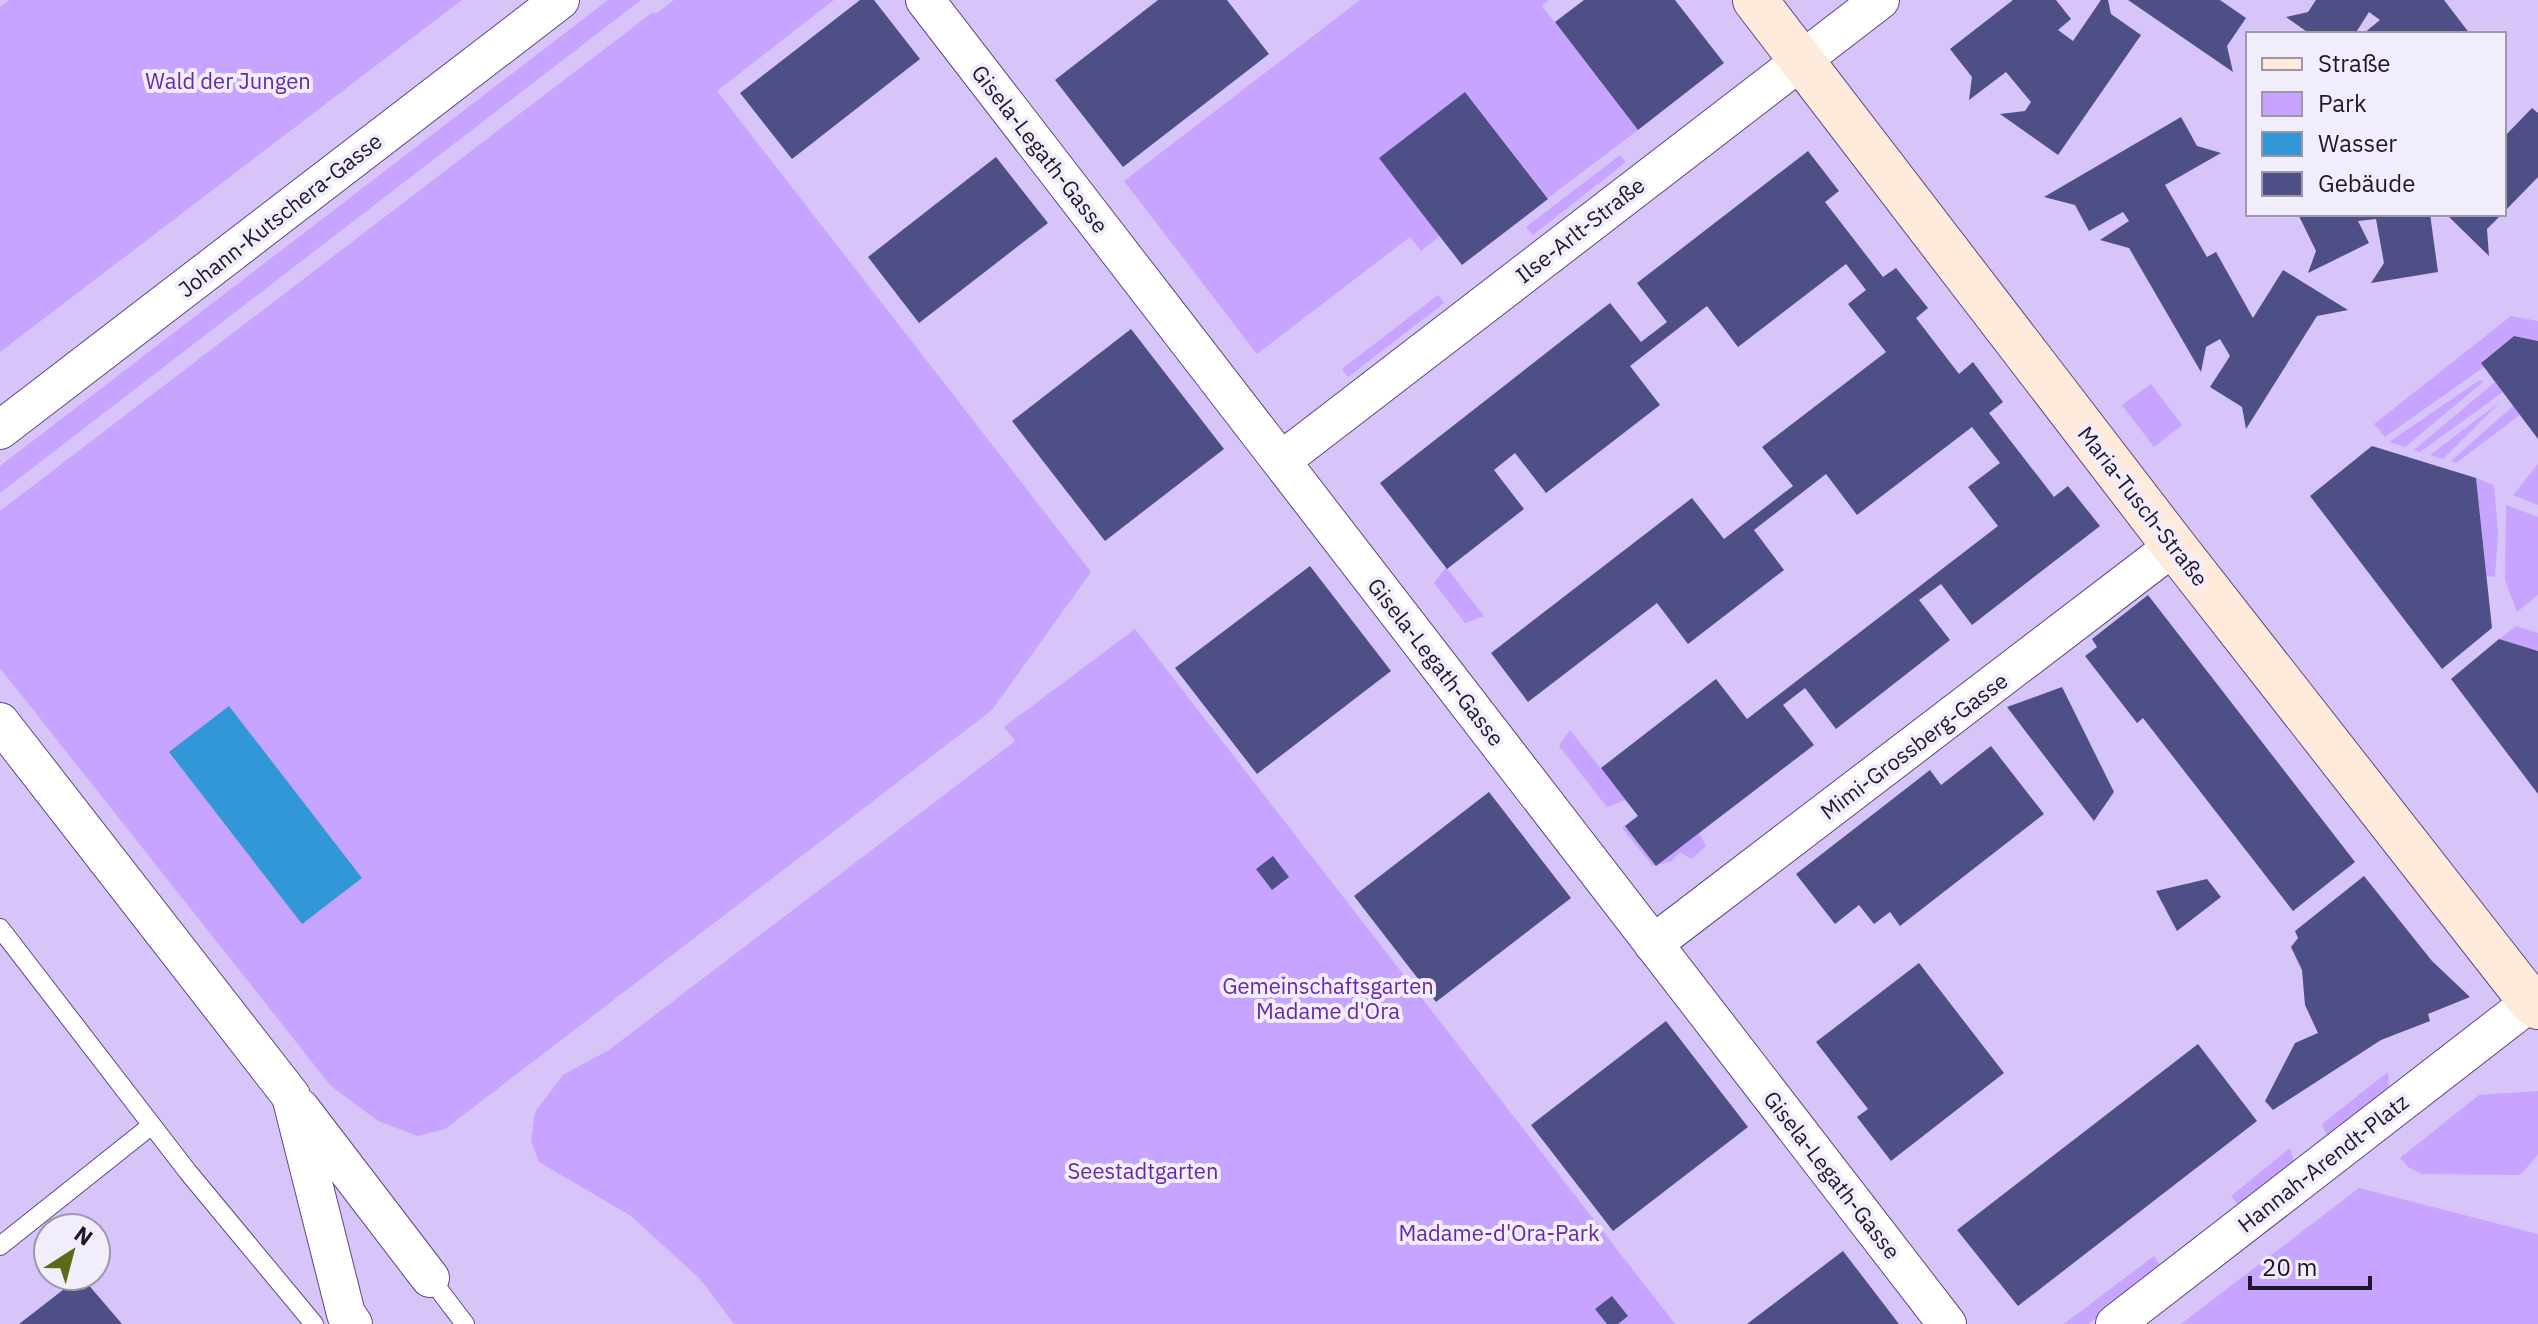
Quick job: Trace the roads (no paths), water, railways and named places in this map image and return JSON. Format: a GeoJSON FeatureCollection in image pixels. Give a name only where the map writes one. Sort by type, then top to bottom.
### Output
{"type":"FeatureCollection","features":[{"type":"Feature","properties":{"kind":"street","name":"Johann-Kutschera-Gasse"},"geometry":{"type":"LineString","coordinates":[[0,430],[560,0]]}},
{"type":"Feature","properties":{"kind":"street","name":"Gisela-Legath-Gasse"},"geometry":{"type":"LineString","coordinates":[[925,0],[1947,1324]]}},
{"type":"Feature","properties":{"kind":"street","name":"Maria-Tusch-Straße"},"geometry":{"type":"LineString","coordinates":[[1755,0],[2174,546],[2534,1004]]}},
{"type":"Feature","properties":{"kind":"street","name":"Ilse-Arlt-Straße"},"geometry":{"type":"LineString","coordinates":[[1281,461],[1880,0]]}},
{"type":"Feature","properties":{"kind":"street","name":"Mimi-Grossberg-Gasse"},"geometry":{"type":"LineString","coordinates":[[1653,944],[2174,546]]}},
{"type":"Feature","properties":{"kind":"street"},"geometry":{"type":"LineString","coordinates":[[0,722],[430,1278]]}},
{"type":"Feature","properties":{"kind":"street","name":"Hannah-Arendt-Platz"},"geometry":{"type":"LineString","coordinates":[[2115,1324],[2534,1004]]}},
{"type":"Feature","properties":{"kind":"street"},"geometry":{"type":"LineString","coordinates":[[291,1096],[346,1314],[353,1324]]}},
{"type":"Feature","properties":{"kind":"lane"},"geometry":{"type":"LineString","coordinates":[[0,928],[152,1125],[314,1324]]}},
{"type":"Feature","properties":{"kind":"lane"},"geometry":{"type":"LineString","coordinates":[[0,1246],[152,1125]]}},
{"type":"Feature","properties":{"kind":"lane"},"geometry":{"type":"LineString","coordinates":[[430,1278],[465,1324]]}},
{"type":"Feature","properties":{"kind":"water"},"geometry":{"type":"Polygon","coordinates":[[[229,706],[362,878],[302,924],[169,752],[229,706]]]}},
{"type":"Feature","properties":{"kind":"park label","name":"Wald der Jungen"},"geometry":{"type":"Point","coordinates":[228,81]}},
{"type":"Feature","properties":{"kind":"park label","name":"Gemeinschaftsgarten Madame d'Ora"},"geometry":{"type":"Point","coordinates":[1328,998]}},
{"type":"Feature","properties":{"kind":"park label","name":"Seestadtgarten"},"geometry":{"type":"Point","coordinates":[1143,1171]}},
{"type":"Feature","properties":{"kind":"park label","name":"Madame-d'Ora-Park"},"geometry":{"type":"Point","coordinates":[1499,1233]}}]}
